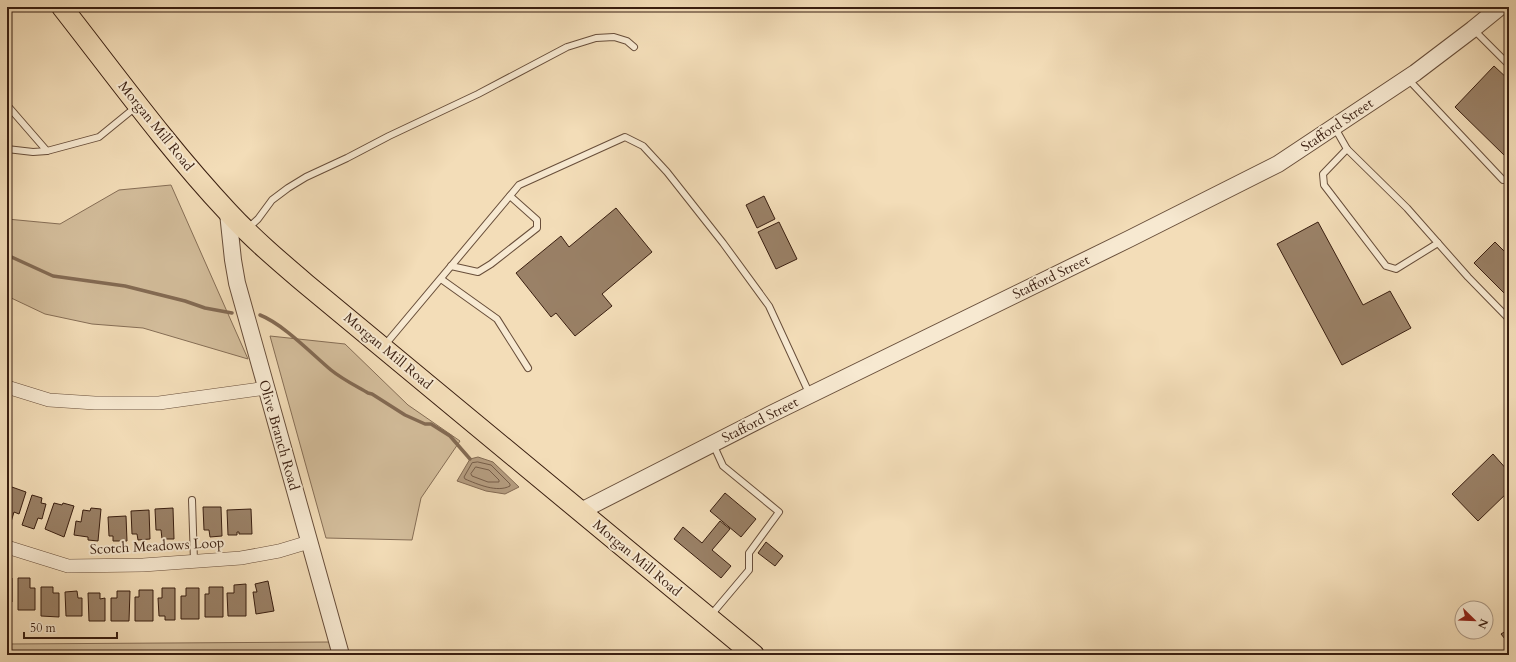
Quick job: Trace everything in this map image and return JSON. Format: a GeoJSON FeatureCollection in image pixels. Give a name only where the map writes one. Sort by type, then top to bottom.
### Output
{"type":"FeatureCollection","features":[{"type":"Feature","properties":{"kind":"main road","name":"Morgan Mill Road"},"geometry":{"type":"LineString","coordinates":[[62,7],[202,183],[245,230],[280,262],[754,655]]}},
{"type":"Feature","properties":{"kind":"street","name":"Stafford Street"},"geometry":{"type":"LineString","coordinates":[[581,511],[810,395],[1271,168],[1407,78],[1500,7]]}},
{"type":"Feature","properties":{"kind":"street","name":"Olive Branch Road"},"geometry":{"type":"LineString","coordinates":[[228,213],[237,283],[341,655]]}},
{"type":"Feature","properties":{"kind":"street"},"geometry":{"type":"LineString","coordinates":[[7,387],[49,400],[95,403],[159,403],[266,388]]}},
{"type":"Feature","properties":{"kind":"street","name":"Scotch Meadows Loop"},"geometry":{"type":"LineString","coordinates":[[7,547],[68,566],[143,565],[241,558],[279,551],[309,542]]}},
{"type":"Feature","properties":{"kind":"lane"},"geometry":{"type":"LineString","coordinates":[[1473,29],[1509,65]]}},
{"type":"Feature","properties":{"kind":"lane"},"geometry":{"type":"LineString","coordinates":[[245,230],[258,219],[272,200],[288,188],[389,136],[478,94],[567,47],[596,38],[614,37],[627,41],[634,47]]}},
{"type":"Feature","properties":{"kind":"lane"},"geometry":{"type":"LineString","coordinates":[[1407,78],[1503,180],[1509,180]]}},
{"type":"Feature","properties":{"kind":"lane"},"geometry":{"type":"LineString","coordinates":[[7,149],[32,152],[47,151],[99,137],[139,104]]}},
{"type":"Feature","properties":{"kind":"lane"},"geometry":{"type":"LineString","coordinates":[[7,105],[47,151]]}},
{"type":"Feature","properties":{"kind":"lane"},"geometry":{"type":"LineString","coordinates":[[1334,127],[1347,149],[1407,208],[1468,277],[1509,319]]}},
{"type":"Feature","properties":{"kind":"lane"},"geometry":{"type":"LineString","coordinates":[[383,348],[519,185],[625,137],[643,146],[667,172],[770,306],[810,395]]}},
{"type":"Feature","properties":{"kind":"lane"},"geometry":{"type":"LineString","coordinates":[[1347,149],[1323,174],[1324,185],[1386,266],[1396,269],[1438,243]]}},
{"type":"Feature","properties":{"kind":"lane"},"geometry":{"type":"LineString","coordinates":[[451,266],[478,272],[491,264],[537,228],[537,220],[510,196]]}},
{"type":"Feature","properties":{"kind":"lane"},"geometry":{"type":"LineString","coordinates":[[441,279],[496,319],[528,368]]}},
{"type":"Feature","properties":{"kind":"lane"},"geometry":{"type":"LineString","coordinates":[[709,618],[749,570],[749,553],[779,512],[723,466],[713,444]]}},
{"type":"Feature","properties":{"kind":"lane"},"geometry":{"type":"LineString","coordinates":[[192,500],[194,561]]}},
{"type":"Feature","properties":{"kind":"shaded area"},"geometry":{"type":"Polygon","coordinates":[[[171,185],[248,359],[143,328],[92,324],[45,314],[7,296],[7,219],[60,224],[119,190],[171,185]]]}},
{"type":"Feature","properties":{"kind":"shaded area"},"geometry":{"type":"Polygon","coordinates":[[[270,336],[345,344],[408,405],[460,441],[421,498],[412,540],[326,538],[270,336]]]}},
{"type":"Feature","properties":{"kind":"shaded area"},"geometry":{"type":"Polygon","coordinates":[[[329,642],[332,655],[7,655],[7,644],[329,642]]]}},
{"type":"Feature","properties":{"kind":"water"},"geometry":{"type":"Polygon","coordinates":[[[478,457],[493,462],[519,487],[505,494],[486,491],[457,481],[470,459],[478,457]]]}},
{"type":"Feature","properties":{"kind":"building"},"geometry":{"type":"Polygon","coordinates":[[[1494,66],[1509,80],[1509,154],[1506,157],[1455,107],[1494,66]]]}},
{"type":"Feature","properties":{"kind":"building"},"geometry":{"type":"Polygon","coordinates":[[[764,196],[775,219],[757,228],[746,205],[764,196]]]}},
{"type":"Feature","properties":{"kind":"building"},"geometry":{"type":"Polygon","coordinates":[[[616,208],[652,252],[602,294],[612,306],[575,336],[556,313],[551,317],[516,273],[561,236],[569,247],[616,208]]]}},
{"type":"Feature","properties":{"kind":"building"},"geometry":{"type":"Polygon","coordinates":[[[779,222],[797,259],[776,269],[758,232],[779,222]]]}},
{"type":"Feature","properties":{"kind":"building"},"geometry":{"type":"Polygon","coordinates":[[[1318,222],[1363,305],[1390,291],[1411,328],[1342,365],[1277,244],[1318,222]]]}},
{"type":"Feature","properties":{"kind":"building"},"geometry":{"type":"Polygon","coordinates":[[[1495,242],[1509,256],[1509,298],[1474,263],[1495,242]]]}},
{"type":"Feature","properties":{"kind":"building"},"geometry":{"type":"Polygon","coordinates":[[[1493,454],[1509,472],[1509,491],[1478,521],[1452,494],[1493,454]]]}},
{"type":"Feature","properties":{"kind":"building"},"geometry":{"type":"Polygon","coordinates":[[[9,486],[26,492],[19,514],[14,512],[11,522],[7,521],[7,492],[9,486]]]}},
{"type":"Feature","properties":{"kind":"building"},"geometry":{"type":"Polygon","coordinates":[[[725,493],[756,519],[741,537],[710,511],[725,493]]]}},
{"type":"Feature","properties":{"kind":"building"},"geometry":{"type":"Polygon","coordinates":[[[32,495],[42,498],[41,503],[46,504],[42,519],[38,518],[34,529],[22,525],[32,495]]]}},
{"type":"Feature","properties":{"kind":"building"},"geometry":{"type":"Polygon","coordinates":[[[54,503],[62,505],[63,503],[74,506],[64,537],[45,529],[54,503]]]}},
{"type":"Feature","properties":{"kind":"building"},"geometry":{"type":"Polygon","coordinates":[[[203,507],[221,507],[222,536],[210,537],[209,530],[204,530],[203,507]]]}},
{"type":"Feature","properties":{"kind":"building"},"geometry":{"type":"Polygon","coordinates":[[[91,508],[101,509],[98,541],[88,540],[88,537],[74,535],[76,521],[81,522],[83,510],[90,511],[91,508]]]}},
{"type":"Feature","properties":{"kind":"building"},"geometry":{"type":"Polygon","coordinates":[[[173,508],[174,539],[162,539],[161,530],[156,530],[155,509],[173,508]]]}},
{"type":"Feature","properties":{"kind":"building"},"geometry":{"type":"Polygon","coordinates":[[[251,509],[252,534],[239,534],[239,532],[237,532],[237,535],[228,535],[227,510],[251,509]]]}},
{"type":"Feature","properties":{"kind":"building"},"geometry":{"type":"Polygon","coordinates":[[[149,510],[150,539],[138,540],[137,534],[132,534],[131,511],[149,510]]]}},
{"type":"Feature","properties":{"kind":"building"},"geometry":{"type":"Polygon","coordinates":[[[126,516],[127,541],[113,541],[113,536],[109,536],[108,517],[126,516]]]}},
{"type":"Feature","properties":{"kind":"building"},"geometry":{"type":"Polygon","coordinates":[[[720,521],[730,529],[712,550],[731,566],[721,578],[674,539],[683,527],[702,543],[720,521]]]}},
{"type":"Feature","properties":{"kind":"building"},"geometry":{"type":"Polygon","coordinates":[[[766,542],[783,556],[775,566],[758,553],[766,542]]]}},
{"type":"Feature","properties":{"kind":"building"},"geometry":{"type":"Polygon","coordinates":[[[12,578],[12,602],[7,602],[7,579],[12,578]]]}},
{"type":"Feature","properties":{"kind":"building"},"geometry":{"type":"Polygon","coordinates":[[[18,578],[30,578],[30,588],[35,588],[35,610],[18,610],[18,578]]]}},
{"type":"Feature","properties":{"kind":"building"},"geometry":{"type":"Polygon","coordinates":[[[268,581],[274,611],[256,614],[253,592],[257,592],[255,584],[268,581]]]}},
{"type":"Feature","properties":{"kind":"building"},"geometry":{"type":"Polygon","coordinates":[[[246,584],[246,616],[228,616],[227,593],[234,593],[234,585],[246,584]]]}},
{"type":"Feature","properties":{"kind":"building"},"geometry":{"type":"Polygon","coordinates":[[[41,587],[53,587],[53,593],[59,593],[59,617],[41,616],[41,587]]]}},
{"type":"Feature","properties":{"kind":"building"},"geometry":{"type":"Polygon","coordinates":[[[209,587],[223,587],[223,617],[205,617],[205,594],[209,594],[209,587]]]}},
{"type":"Feature","properties":{"kind":"building"},"geometry":{"type":"Polygon","coordinates":[[[162,588],[175,588],[175,620],[165,620],[165,616],[159,616],[158,598],[162,598],[162,588]]]}},
{"type":"Feature","properties":{"kind":"building"},"geometry":{"type":"Polygon","coordinates":[[[186,588],[199,588],[199,619],[181,619],[181,596],[186,596],[186,588]]]}},
{"type":"Feature","properties":{"kind":"building"},"geometry":{"type":"Polygon","coordinates":[[[139,590],[153,590],[153,621],[135,621],[135,597],[139,597],[139,590]]]}},
{"type":"Feature","properties":{"kind":"building"},"geometry":{"type":"Polygon","coordinates":[[[77,591],[78,598],[82,598],[82,616],[66,616],[65,592],[77,591]]]}},
{"type":"Feature","properties":{"kind":"building"},"geometry":{"type":"Polygon","coordinates":[[[117,591],[130,591],[129,621],[111,621],[111,598],[117,598],[117,591]]]}},
{"type":"Feature","properties":{"kind":"building"},"geometry":{"type":"Polygon","coordinates":[[[88,593],[100,593],[100,599],[105,598],[105,621],[89,621],[88,593]]]}},
{"type":"Feature","properties":{"kind":"building"},"geometry":{"type":"Polygon","coordinates":[[[1509,629],[1509,644],[1501,634],[1509,629]]]}},
{"type":"Feature","properties":{"kind":"waterway"},"geometry":{"type":"LineString","coordinates":[[7,255],[53,276],[125,286],[185,301],[205,308],[232,313]]}},
{"type":"Feature","properties":{"kind":"waterway"},"geometry":{"type":"LineString","coordinates":[[260,315],[278,325],[331,370],[344,379],[372,394],[405,415],[425,424],[431,424],[450,436],[470,459]]}}]}
